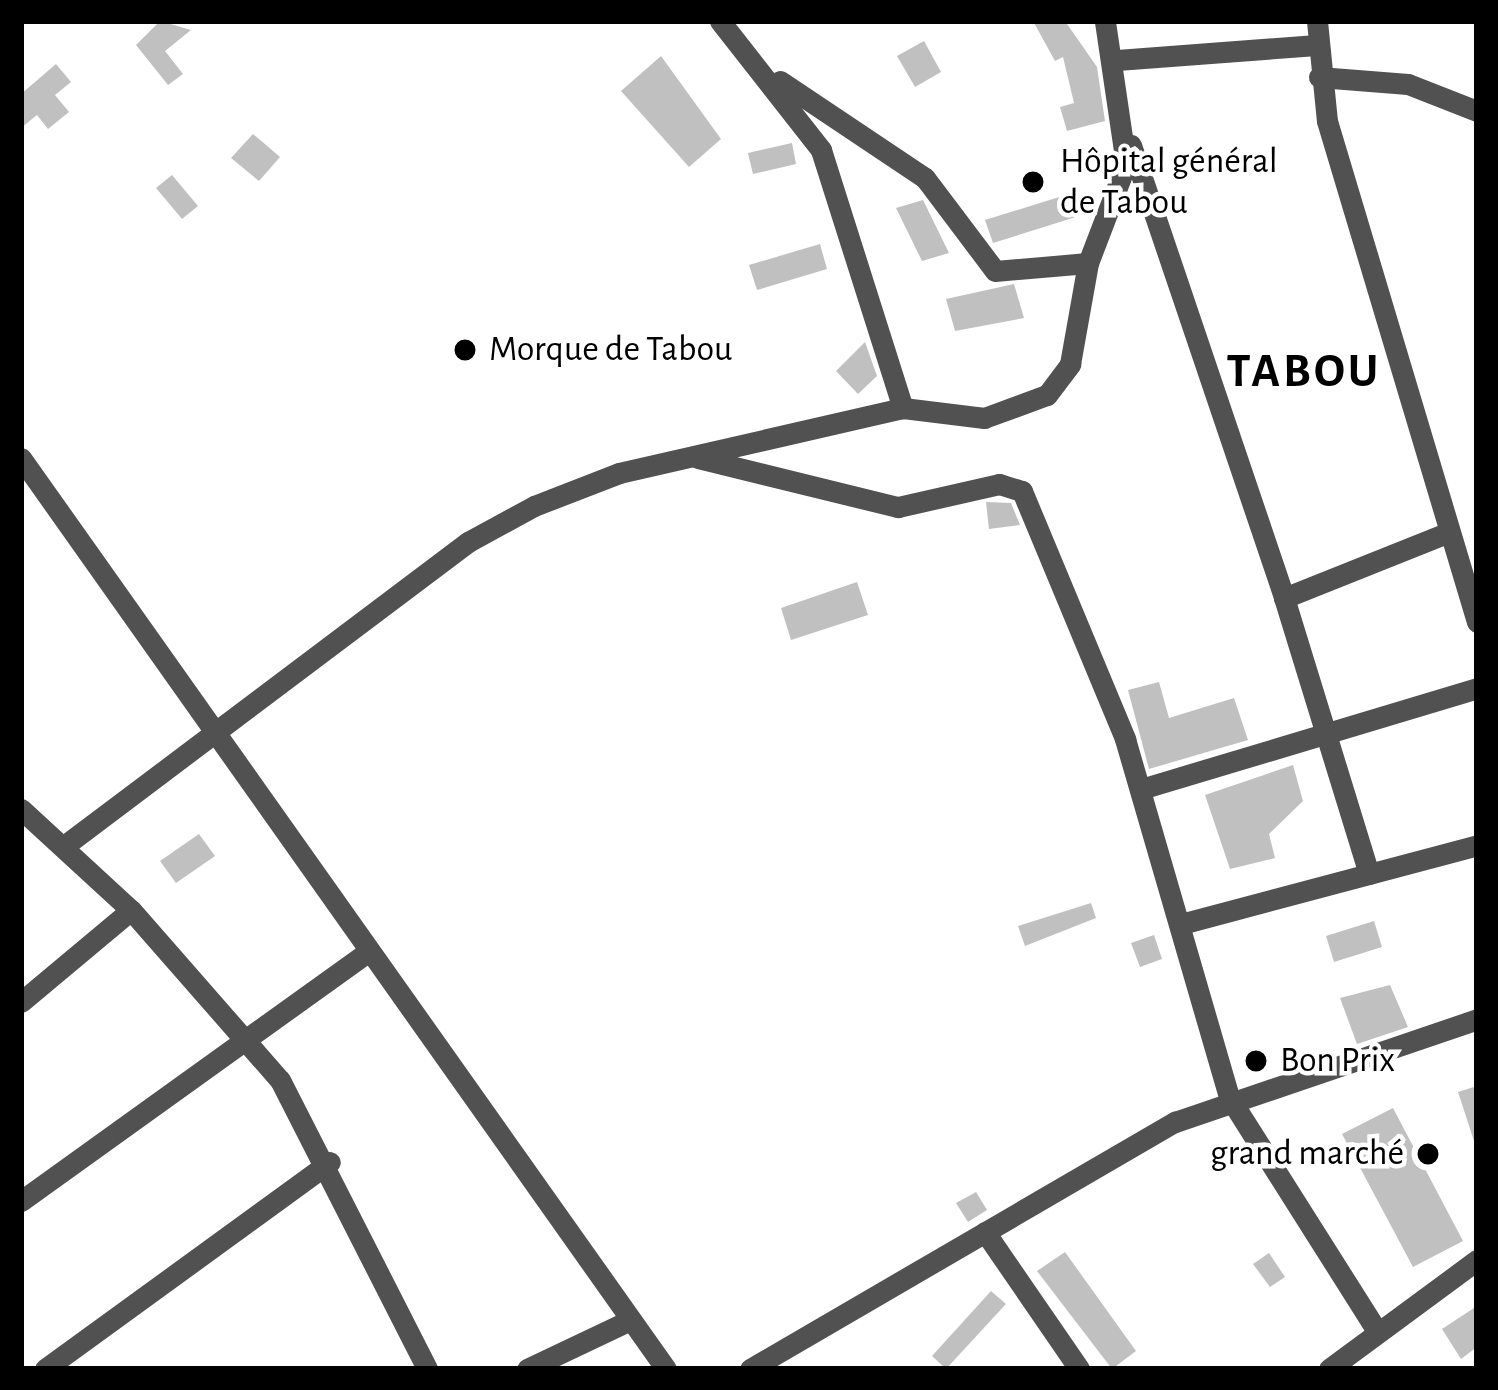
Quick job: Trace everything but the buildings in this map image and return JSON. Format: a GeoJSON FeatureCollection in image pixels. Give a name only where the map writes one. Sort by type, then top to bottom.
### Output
{"type":"FeatureCollection","features":[{"type":"Feature","properties":{"kind":"street"},"geometry":{"type":"LineString","coordinates":[[720,21],[774,78],[839,191],[903,408]]}},
{"type":"Feature","properties":{"kind":"street"},"geometry":{"type":"LineString","coordinates":[[1106,21],[1129,138],[1284,598],[1369,874]]}},
{"type":"Feature","properties":{"kind":"street"},"geometry":{"type":"LineString","coordinates":[[1317,21],[1319,77],[1477,622]]}},
{"type":"Feature","properties":{"kind":"street"},"geometry":{"type":"LineString","coordinates":[[1117,60],[1316,45]]}},
{"type":"Feature","properties":{"kind":"street"},"geometry":{"type":"LineString","coordinates":[[1319,77],[1408,84],[1477,111]]}},
{"type":"Feature","properties":{"kind":"street"},"geometry":{"type":"LineString","coordinates":[[774,78],[887,145],[995,271],[1088,262]]}},
{"type":"Feature","properties":{"kind":"street"},"geometry":{"type":"LineString","coordinates":[[64,846],[494,525],[588,482],[692,457],[903,408],[984,418],[1048,395],[1074,351],[1088,262],[1129,138]]}},
{"type":"Feature","properties":{"kind":"street"},"geometry":{"type":"LineString","coordinates":[[692,457],[898,507],[999,484],[1022,491],[1141,789],[1229,1097],[1377,1331]]}},
{"type":"Feature","properties":{"kind":"street"},"geometry":{"type":"LineString","coordinates":[[21,458],[665,1369]]}},
{"type":"Feature","properties":{"kind":"street"},"geometry":{"type":"LineString","coordinates":[[1284,598],[1449,532]]}},
{"type":"Feature","properties":{"kind":"street"},"geometry":{"type":"LineString","coordinates":[[1141,789],[1477,688]]}},
{"type":"Feature","properties":{"kind":"street"},"geometry":{"type":"LineString","coordinates":[[21,808],[131,910],[249,1039],[330,1162],[428,1369]]}},
{"type":"Feature","properties":{"kind":"street"},"geometry":{"type":"LineString","coordinates":[[1181,924],[1477,845]]}},
{"type":"Feature","properties":{"kind":"street"},"geometry":{"type":"LineString","coordinates":[[21,1002],[131,910]]}},
{"type":"Feature","properties":{"kind":"street"},"geometry":{"type":"LineString","coordinates":[[21,1201],[367,952]]}},
{"type":"Feature","properties":{"kind":"street"},"geometry":{"type":"LineString","coordinates":[[750,1369],[1229,1097],[1477,1019]]}},
{"type":"Feature","properties":{"kind":"street"},"geometry":{"type":"LineString","coordinates":[[45,1369],[330,1162]]}},
{"type":"Feature","properties":{"kind":"street"},"geometry":{"type":"LineString","coordinates":[[986,1232],[1079,1369]]}},
{"type":"Feature","properties":{"kind":"street"},"geometry":{"type":"LineString","coordinates":[[1329,1369],[1477,1260]]}},
{"type":"Feature","properties":{"kind":"street"},"geometry":{"type":"LineString","coordinates":[[527,1369],[628,1322]]}},
{"type":"Feature","properties":{"kind":"place","name":"Hôpital général de Tabou"},"geometry":{"type":"Point","coordinates":[1033,182]}},
{"type":"Feature","properties":{"kind":"place","name":"Morque de Tabou"},"geometry":{"type":"Point","coordinates":[465,350]}},
{"type":"Feature","properties":{"kind":"place","name":"Bon Prix"},"geometry":{"type":"Point","coordinates":[1256,1061]}},
{"type":"Feature","properties":{"kind":"place","name":"grand marché"},"geometry":{"type":"Point","coordinates":[1428,1154]}},
{"type":"Feature","properties":{"kind":"district","name":"TABOU"},"geometry":{"type":"Point","coordinates":[1304,373]}}]}
